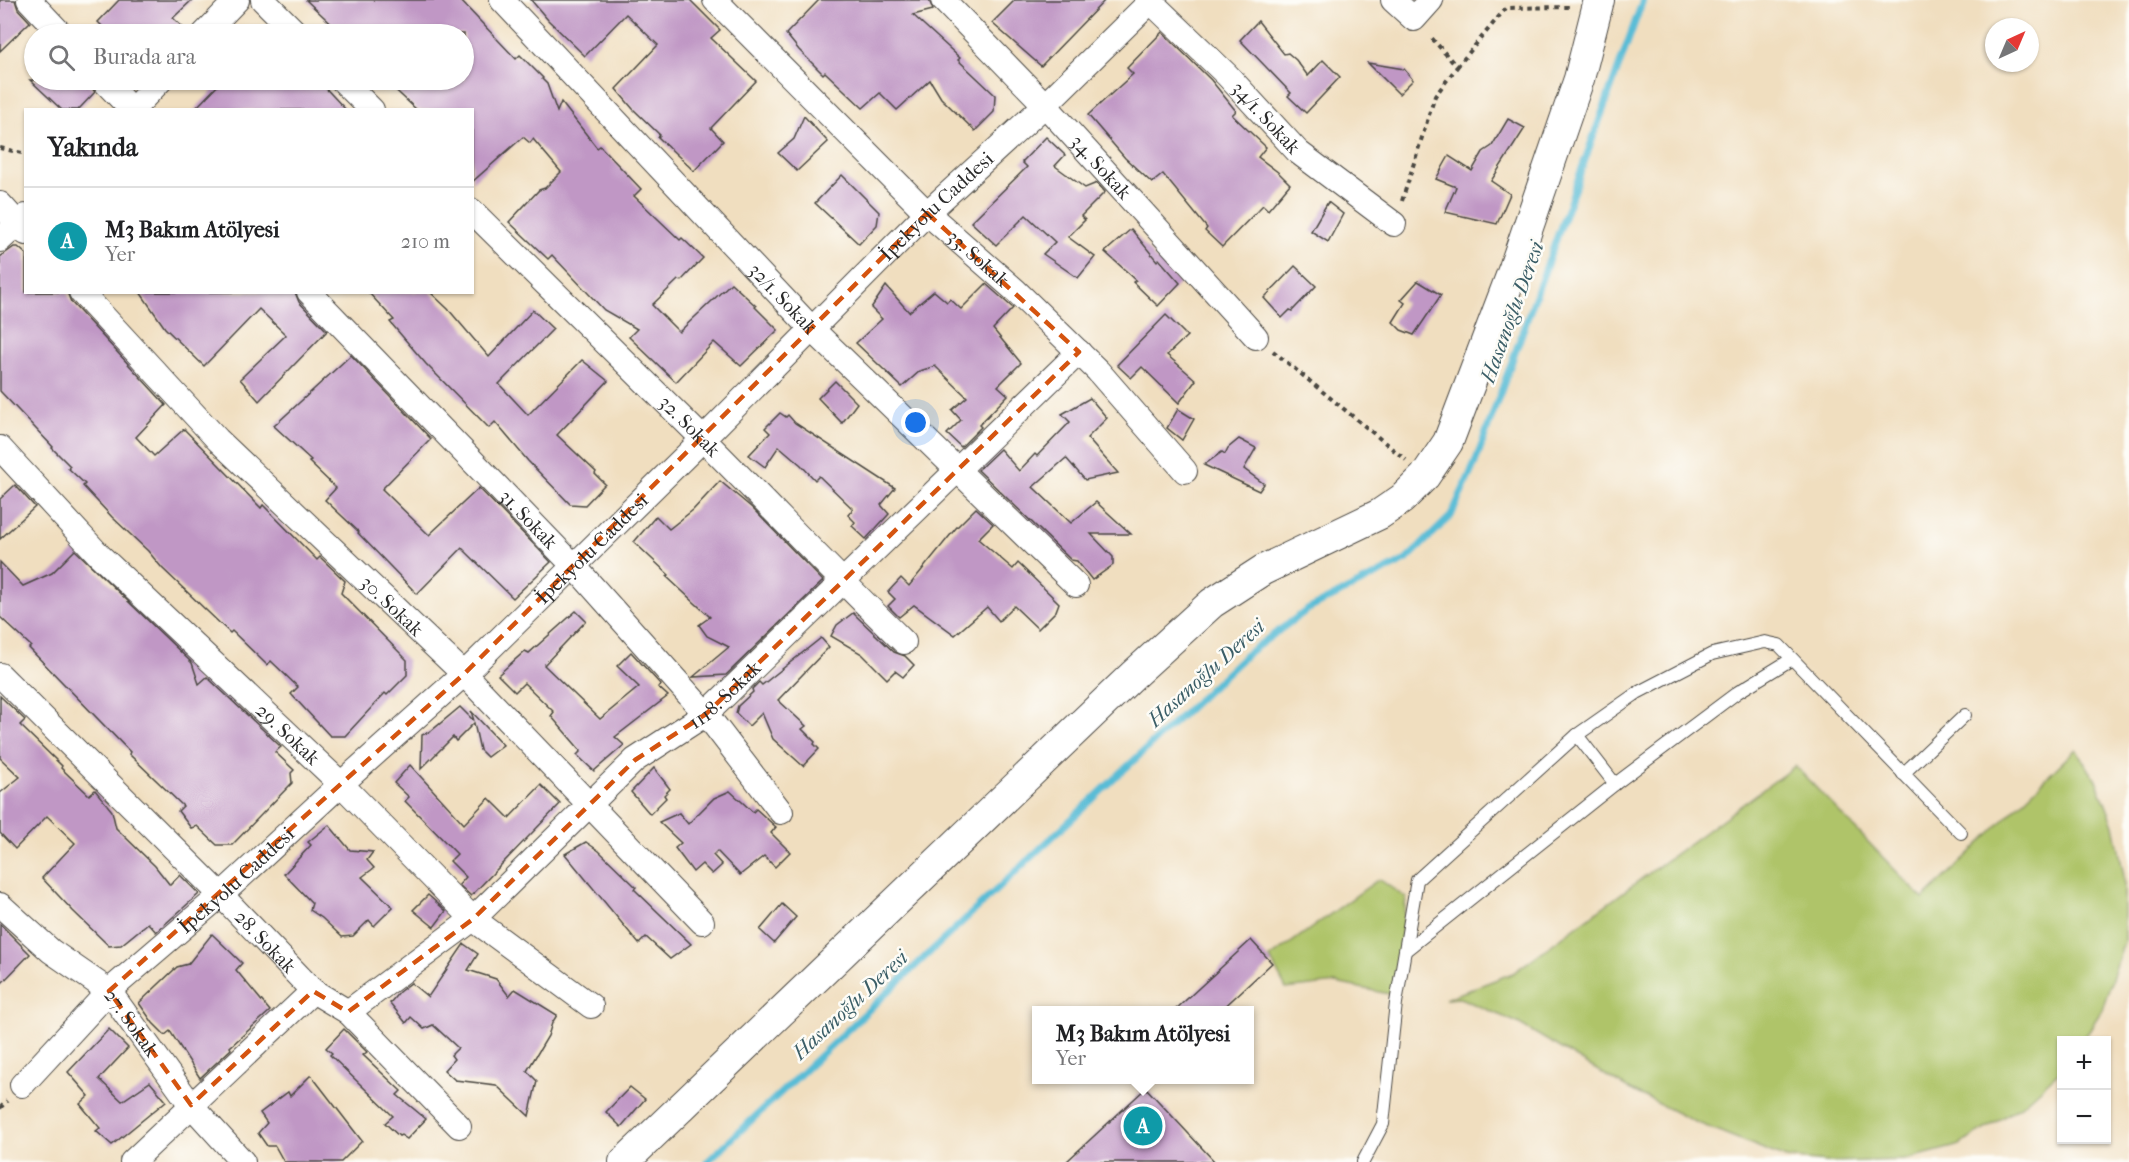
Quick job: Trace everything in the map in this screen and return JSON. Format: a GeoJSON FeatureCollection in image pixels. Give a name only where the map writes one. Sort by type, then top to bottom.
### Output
{"type":"FeatureCollection","features":[{"type":"Feature","properties":{"kind":"street"},"geometry":{"type":"LineString","coordinates":[[29,0],[52,24]]}},
{"type":"Feature","properties":{"kind":"street"},"geometry":{"type":"LineString","coordinates":[[214,24],[237,0]]}},
{"type":"Feature","properties":{"kind":"street"},"geometry":{"type":"LineString","coordinates":[[263,0],[287,24]]}},
{"type":"Feature","properties":{"kind":"street","name":"32/1. Sokak"},"geometry":{"type":"LineString","coordinates":[[502,0],[811,328],[1076,585]]}},
{"type":"Feature","properties":{"kind":"street","name":"33. Sokak"},"geometry":{"type":"LineString","coordinates":[[716,0],[927,213],[1016,291],[1098,371],[1185,471]]}},
{"type":"Feature","properties":{"kind":"street","name":"34. Sokak"},"geometry":{"type":"LineString","coordinates":[[943,0],[1045,105],[1256,337]]}},
{"type":"Feature","properties":{"kind":"street"},"geometry":{"type":"LineString","coordinates":[[1392,0],[1414,20],[1431,0]]}},
{"type":"Feature","properties":{"kind":"street","name":"İpekyolu Caddesi"},"geometry":{"type":"LineString","coordinates":[[22,1085],[109,991],[221,895],[340,784],[464,674],[703,439],[927,213],[1045,105],[1150,1]]}},
{"type":"Feature","properties":{"kind":"street","name":"34/1. Sokak"},"geometry":{"type":"LineString","coordinates":[[1150,1],[1227,75],[1298,152],[1394,224]]}},
{"type":"Feature","properties":{"kind":"street"},"geometry":{"type":"LineString","coordinates":[[624,1162],[1132,675],[1212,603],[1263,570],[1380,514],[1402,499],[1425,476],[1448,442],[1514,268],[1579,79],[1598,3]]}},
{"type":"Feature","properties":{"kind":"street"},"geometry":{"type":"LineString","coordinates":[[113,90],[130,108]]}},
{"type":"Feature","properties":{"kind":"street"},"geometry":{"type":"LineString","coordinates":[[134,108],[151,90]]}},
{"type":"Feature","properties":{"kind":"street"},"geometry":{"type":"LineString","coordinates":[[352,90],[370,108]]}},
{"type":"Feature","properties":{"kind":"street"},"geometry":{"type":"LineString","coordinates":[[0,204],[17,228]]}},
{"type":"Feature","properties":{"kind":"street","name":"32. Sokak"},"geometry":{"type":"LineString","coordinates":[[474,213],[904,642]]}},
{"type":"Feature","properties":{"kind":"street","name":"30. Sokak"},"geometry":{"type":"LineString","coordinates":[[83,294],[218,440],[464,674],[702,922]]}},
{"type":"Feature","properties":{"kind":"street","name":"31. Sokak"},"geometry":{"type":"LineString","coordinates":[[311,294],[574,566],[706,714],[781,812]]}},
{"type":"Feature","properties":{"kind":"street","name":"1118. Sokak"},"geometry":{"type":"LineString","coordinates":[[348,1012],[473,919],[636,760],[706,714],[1079,352]]}},
{"type":"Feature","properties":{"kind":"street","name":"29. Sokak"},"geometry":{"type":"LineString","coordinates":[[0,448],[100,556],[340,784],[473,919],[591,1006]]}},
{"type":"Feature","properties":{"kind":"street","name":"28. Sokak"},"geometry":{"type":"LineString","coordinates":[[0,675],[221,895],[313,991],[348,1012],[459,1126]]}},
{"type":"Feature","properties":{"kind":"street","name":"27. Sokak"},"geometry":{"type":"LineString","coordinates":[[0,904],[51,951],[109,991],[191,1106],[243,1162]]}},
{"type":"Feature","properties":{"kind":"street"},"geometry":{"type":"LineString","coordinates":[[132,1162],[313,991]]}},
{"type":"Feature","properties":{"kind":"lane"},"geometry":{"type":"LineString","coordinates":[[1363,1162],[1383,1124],[1396,1003],[1417,880],[1577,735],[1637,693],[1712,654],[1765,642],[1779,645],[1960,833]]}},
{"type":"Feature","properties":{"kind":"lane"},"geometry":{"type":"LineString","coordinates":[[1406,950],[1502,871],[1614,784],[1738,692],[1792,659]]}},
{"type":"Feature","properties":{"kind":"lane"},"geometry":{"type":"LineString","coordinates":[[1904,774],[1965,715]]}},
{"type":"Feature","properties":{"kind":"lane"},"geometry":{"type":"LineString","coordinates":[[1577,735],[1614,784]]}},
{"type":"Feature","properties":{"kind":"path"},"geometry":{"type":"LineString","coordinates":[[1394,224],[1436,96],[1506,8],[1598,3]]}},
{"type":"Feature","properties":{"kind":"path"},"geometry":{"type":"LineString","coordinates":[[1414,20],[1457,67]]}},
{"type":"Feature","properties":{"kind":"path"},"geometry":{"type":"LineString","coordinates":[[0,148],[24,154]]}},
{"type":"Feature","properties":{"kind":"path"},"geometry":{"type":"LineString","coordinates":[[1256,337],[1425,476]]}},
{"type":"Feature","properties":{"kind":"highlighted area"},"geometry":{"type":"Polygon","coordinates":[[[927,213],[1079,352],[706,714],[635,760],[473,919],[348,1012],[313,991],[191,1105],[109,991],[464,674],[927,213]]]}},
{"type":"Feature","properties":{"kind":"green space"},"geometry":{"type":"Polygon","coordinates":[[[2076,749],[2097,782],[2114,825],[2124,876],[2124,942],[2102,1010],[2086,1036],[2057,1036],[2057,1074],[2021,1106],[1960,1145],[1904,1160],[1827,1162],[1786,1158],[1693,1121],[1627,1088],[1518,1023],[1460,998],[1445,999],[1513,973],[1795,766],[1923,899],[2076,749]]]}},
{"type":"Feature","properties":{"kind":"green space"},"geometry":{"type":"Polygon","coordinates":[[[1379,879],[1406,898],[1394,995],[1336,983],[1286,989],[1270,958],[1379,879]]]}},
{"type":"Feature","properties":{"kind":"building"},"geometry":{"type":"Polygon","coordinates":[[[0,0],[15,0],[18,9],[30,22],[24,24],[24,28],[0,51],[0,0]]]}},
{"type":"Feature","properties":{"kind":"building"},"geometry":{"type":"Polygon","coordinates":[[[119,0],[192,0],[173,18],[179,24],[100,24],[98,22],[119,0]]]}},
{"type":"Feature","properties":{"kind":"building"},"geometry":{"type":"Polygon","coordinates":[[[306,0],[460,0],[516,59],[520,55],[543,78],[557,112],[561,102],[597,148],[600,146],[641,189],[634,196],[680,240],[682,238],[703,258],[681,281],[678,280],[652,305],[679,332],[731,283],[778,330],[741,366],[714,342],[676,382],[629,337],[637,329],[604,310],[552,255],[548,259],[509,222],[539,190],[545,188],[561,172],[533,139],[530,143],[523,137],[474,180],[474,108],[415,108],[396,90],[474,90],[474,24],[331,24],[306,0]]]}},
{"type":"Feature","properties":{"kind":"building"},"geometry":{"type":"Polygon","coordinates":[[[531,0],[690,0],[720,30],[711,38],[756,81],[711,128],[723,141],[694,171],[658,137],[660,135],[616,89],[658,45],[626,14],[585,56],[531,0]]]}},
{"type":"Feature","properties":{"kind":"building"},"geometry":{"type":"Polygon","coordinates":[[[819,0],[929,0],[933,10],[913,15],[960,58],[958,60],[995,95],[994,112],[975,131],[941,98],[930,80],[897,110],[880,93],[863,108],[825,72],[823,74],[786,34],[819,0]]]}},
{"type":"Feature","properties":{"kind":"building"},"geometry":{"type":"Polygon","coordinates":[[[1015,0],[1105,0],[1041,66],[992,23],[1015,0]]]}},
{"type":"Feature","properties":{"kind":"building"},"geometry":{"type":"Polygon","coordinates":[[[1258,21],[1284,54],[1288,53],[1296,60],[1308,76],[1323,60],[1340,77],[1306,113],[1288,96],[1291,93],[1240,40],[1258,21]]]}},
{"type":"Feature","properties":{"kind":"building"},"geometry":{"type":"Polygon","coordinates":[[[1162,32],[1211,80],[1236,111],[1232,115],[1266,147],[1258,157],[1290,184],[1268,210],[1263,205],[1222,247],[1205,231],[1207,228],[1163,174],[1152,183],[1125,158],[1088,115],[1133,74],[1127,68],[1162,32]]]}},
{"type":"Feature","properties":{"kind":"building"},"geometry":{"type":"Polygon","coordinates":[[[1368,63],[1404,69],[1413,80],[1399,94],[1368,63]]]}},
{"type":"Feature","properties":{"kind":"building"},"geometry":{"type":"Polygon","coordinates":[[[41,90],[94,90],[95,92],[80,108],[60,108],[41,90]]]}},
{"type":"Feature","properties":{"kind":"building"},"geometry":{"type":"Polygon","coordinates":[[[213,90],[327,90],[344,108],[196,108],[213,90]]]}},
{"type":"Feature","properties":{"kind":"building"},"geometry":{"type":"Polygon","coordinates":[[[804,116],[828,142],[797,171],[778,153],[794,139],[804,116]]]}},
{"type":"Feature","properties":{"kind":"building"},"geometry":{"type":"Polygon","coordinates":[[[1508,119],[1525,128],[1491,181],[1510,194],[1497,224],[1445,212],[1456,187],[1436,179],[1449,156],[1472,171],[1483,152],[1492,146],[1508,119]]]}},
{"type":"Feature","properties":{"kind":"building"},"geometry":{"type":"Polygon","coordinates":[[[1046,137],[1065,155],[1055,166],[1085,188],[1097,183],[1105,192],[1081,216],[1085,220],[1068,237],[1095,257],[1078,278],[1043,254],[1055,242],[1026,215],[996,245],[971,222],[1027,167],[1022,162],[1046,137]]]}},
{"type":"Feature","properties":{"kind":"building"},"geometry":{"type":"Polygon","coordinates":[[[842,175],[879,212],[877,225],[859,244],[815,203],[842,175]]]}},
{"type":"Feature","properties":{"kind":"building"},"geometry":{"type":"Polygon","coordinates":[[[1328,202],[1343,214],[1328,242],[1311,231],[1328,202]]]}},
{"type":"Feature","properties":{"kind":"building"},"geometry":{"type":"Polygon","coordinates":[[[1131,229],[1157,261],[1159,259],[1180,283],[1158,306],[1133,282],[1136,280],[1105,252],[1131,229]]]}},
{"type":"Feature","properties":{"kind":"building"},"geometry":{"type":"Polygon","coordinates":[[[14,247],[18,247],[24,252],[24,294],[68,294],[71,302],[166,405],[136,437],[154,456],[184,429],[261,508],[263,505],[317,560],[320,557],[345,581],[341,593],[407,660],[407,675],[387,695],[385,693],[345,736],[330,736],[291,694],[298,687],[271,661],[267,665],[232,631],[230,633],[162,568],[83,486],[85,484],[68,468],[70,466],[0,391],[0,257],[14,247]]]}},
{"type":"Feature","properties":{"kind":"building"},"geometry":{"type":"Polygon","coordinates":[[[1295,266],[1316,286],[1282,318],[1264,298],[1295,266]]]}},
{"type":"Feature","properties":{"kind":"building"},"geometry":{"type":"Polygon","coordinates":[[[1418,281],[1441,295],[1414,335],[1401,330],[1393,322],[1405,303],[1401,300],[1418,281]]]}},
{"type":"Feature","properties":{"kind":"building"},"geometry":{"type":"Polygon","coordinates":[[[986,284],[1013,308],[993,329],[1021,363],[998,386],[1008,395],[961,447],[947,434],[961,420],[952,410],[967,397],[935,366],[920,371],[902,387],[856,343],[882,319],[871,308],[886,286],[909,312],[934,291],[947,302],[950,299],[961,309],[986,284]]]}},
{"type":"Feature","properties":{"kind":"building"},"geometry":{"type":"Polygon","coordinates":[[[141,294],[296,294],[299,302],[327,331],[259,401],[240,379],[286,335],[259,309],[204,366],[165,328],[141,294]]]}},
{"type":"Feature","properties":{"kind":"building"},"geometry":{"type":"Polygon","coordinates":[[[370,294],[432,294],[489,357],[533,310],[553,329],[499,384],[528,415],[582,360],[608,381],[557,435],[596,472],[595,474],[605,484],[585,505],[570,504],[528,461],[495,422],[489,428],[426,364],[390,322],[394,320],[370,294]]]}},
{"type":"Feature","properties":{"kind":"building"},"geometry":{"type":"Polygon","coordinates":[[[1166,315],[1187,336],[1167,355],[1196,380],[1179,403],[1142,367],[1131,378],[1117,365],[1166,315]]]}},
{"type":"Feature","properties":{"kind":"building"},"geometry":{"type":"Polygon","coordinates":[[[351,355],[431,439],[382,489],[429,535],[479,488],[551,562],[513,598],[462,548],[417,594],[359,532],[325,500],[336,488],[309,462],[311,460],[274,426],[351,355]]]}},
{"type":"Feature","properties":{"kind":"building"},"geometry":{"type":"Polygon","coordinates":[[[835,381],[857,403],[842,423],[818,398],[835,381]]]}},
{"type":"Feature","properties":{"kind":"building"},"geometry":{"type":"Polygon","coordinates":[[[1090,398],[1107,418],[1087,438],[1118,473],[1085,480],[1066,458],[1033,487],[1071,523],[1096,502],[1131,534],[1091,534],[1113,557],[1113,565],[1092,580],[1077,561],[1071,560],[978,470],[1000,449],[1019,471],[1070,422],[1062,414],[1090,398]]]}},
{"type":"Feature","properties":{"kind":"building"},"geometry":{"type":"Polygon","coordinates":[[[1178,409],[1194,419],[1182,440],[1167,428],[1178,409]]]}},
{"type":"Feature","properties":{"kind":"building"},"geometry":{"type":"Polygon","coordinates":[[[780,413],[786,417],[788,415],[795,423],[895,488],[881,505],[889,514],[866,539],[852,526],[855,522],[848,515],[853,509],[819,476],[815,480],[779,446],[765,467],[749,455],[770,433],[765,428],[780,413]]]}},
{"type":"Feature","properties":{"kind":"building"},"geometry":{"type":"Polygon","coordinates":[[[1239,439],[1256,448],[1244,469],[1264,484],[1259,491],[1204,465],[1222,452],[1225,454],[1228,448],[1239,439]]]}},
{"type":"Feature","properties":{"kind":"building"},"geometry":{"type":"Polygon","coordinates":[[[720,481],[752,508],[823,581],[726,675],[693,677],[729,647],[707,636],[699,625],[710,617],[634,542],[656,516],[669,529],[693,510],[720,481]]]}},
{"type":"Feature","properties":{"kind":"building"},"geometry":{"type":"Polygon","coordinates":[[[15,485],[35,507],[0,539],[0,499],[15,485]]]}},
{"type":"Feature","properties":{"kind":"building"},"geometry":{"type":"Polygon","coordinates":[[[976,508],[993,524],[978,539],[1013,569],[1018,563],[1059,603],[1056,611],[1038,629],[1014,606],[999,621],[987,607],[955,635],[914,605],[899,617],[888,606],[895,599],[888,592],[901,578],[909,586],[956,528],[976,508]]]}},
{"type":"Feature","properties":{"kind":"building"},"geometry":{"type":"Polygon","coordinates":[[[75,550],[192,663],[199,684],[207,677],[281,747],[275,752],[294,770],[291,773],[292,783],[232,845],[217,845],[197,826],[191,828],[178,811],[183,806],[129,754],[130,752],[29,648],[31,646],[0,617],[0,562],[23,586],[52,573],[75,550]]]}},
{"type":"Feature","properties":{"kind":"building"},"geometry":{"type":"Polygon","coordinates":[[[576,611],[586,621],[544,665],[600,719],[639,687],[617,666],[631,652],[661,685],[658,687],[668,696],[615,737],[624,745],[594,771],[577,755],[581,751],[551,716],[554,712],[524,683],[515,692],[498,675],[525,651],[529,653],[576,611]]]}},
{"type":"Feature","properties":{"kind":"building"},"geometry":{"type":"Polygon","coordinates":[[[853,613],[894,652],[905,656],[914,665],[903,677],[895,671],[887,679],[862,654],[831,636],[837,625],[853,613]]]}},
{"type":"Feature","properties":{"kind":"building"},"geometry":{"type":"Polygon","coordinates":[[[821,638],[829,647],[778,700],[806,726],[802,729],[819,749],[803,766],[773,739],[762,713],[749,726],[736,713],[738,706],[753,692],[752,689],[759,682],[762,685],[821,638]]]}},
{"type":"Feature","properties":{"kind":"building"},"geometry":{"type":"Polygon","coordinates":[[[0,696],[25,720],[20,725],[62,766],[61,768],[89,795],[95,790],[112,811],[116,828],[155,866],[170,885],[180,875],[199,894],[156,932],[148,923],[121,945],[109,946],[73,911],[42,878],[75,843],[47,816],[15,849],[0,833],[0,793],[20,777],[0,758],[0,696]]]}},
{"type":"Feature","properties":{"kind":"building"},"geometry":{"type":"Polygon","coordinates":[[[460,707],[474,721],[471,711],[503,745],[487,757],[480,750],[474,723],[456,741],[453,737],[421,769],[422,735],[431,731],[460,707]]]}},
{"type":"Feature","properties":{"kind":"building"},"geometry":{"type":"Polygon","coordinates":[[[410,765],[464,824],[489,798],[509,818],[541,785],[560,804],[471,896],[459,885],[466,877],[450,861],[457,854],[405,801],[409,797],[394,783],[410,765]]]}},
{"type":"Feature","properties":{"kind":"building"},"geometry":{"type":"Polygon","coordinates":[[[654,768],[670,789],[664,795],[666,798],[650,814],[631,792],[654,768]]]}},
{"type":"Feature","properties":{"kind":"building"},"geometry":{"type":"Polygon","coordinates":[[[730,791],[753,812],[756,809],[776,827],[771,833],[790,852],[775,867],[764,856],[740,875],[717,851],[713,855],[722,865],[712,874],[702,864],[693,872],[675,848],[681,843],[659,822],[679,813],[688,824],[714,798],[730,791]]]}},
{"type":"Feature","properties":{"kind":"building"},"geometry":{"type":"Polygon","coordinates":[[[329,825],[350,850],[373,852],[367,860],[374,868],[362,877],[393,907],[374,926],[369,920],[353,936],[342,937],[310,910],[312,903],[284,874],[311,845],[308,842],[329,825]]]}},
{"type":"Feature","properties":{"kind":"building"},"geometry":{"type":"Polygon","coordinates":[[[586,842],[599,851],[636,887],[634,889],[691,944],[670,959],[646,937],[639,944],[565,854],[586,842]]]}},
{"type":"Feature","properties":{"kind":"building"},"geometry":{"type":"Polygon","coordinates":[[[428,895],[446,911],[434,927],[413,910],[428,895]]]}},
{"type":"Feature","properties":{"kind":"building"},"geometry":{"type":"Polygon","coordinates":[[[782,904],[796,917],[774,943],[760,930],[782,904]]]}},
{"type":"Feature","properties":{"kind":"building"},"geometry":{"type":"Polygon","coordinates":[[[0,924],[30,954],[0,985],[0,924]]]}},
{"type":"Feature","properties":{"kind":"building"},"geometry":{"type":"Polygon","coordinates":[[[212,934],[242,963],[236,970],[270,1011],[200,1078],[170,1031],[165,1035],[139,1003],[177,967],[188,964],[212,934]]]}},
{"type":"Feature","properties":{"kind":"building"},"geometry":{"type":"Polygon","coordinates":[[[1251,940],[1272,963],[1225,1006],[1179,1006],[1251,940]]]}},
{"type":"Feature","properties":{"kind":"building"},"geometry":{"type":"Polygon","coordinates":[[[464,944],[478,954],[468,970],[496,979],[509,996],[515,989],[557,1015],[548,1036],[527,1071],[537,1081],[529,1116],[496,1085],[455,1080],[444,1070],[454,1059],[451,1055],[458,1048],[433,1025],[424,1029],[411,1017],[406,1023],[390,1003],[411,983],[428,997],[464,944]]]}},
{"type":"Feature","properties":{"kind":"building"},"geometry":{"type":"Polygon","coordinates":[[[109,1029],[128,1048],[99,1079],[122,1101],[150,1082],[166,1101],[112,1145],[96,1131],[100,1128],[80,1104],[89,1096],[68,1072],[109,1029]]]}},
{"type":"Feature","properties":{"kind":"building"},"geometry":{"type":"Polygon","coordinates":[[[344,1029],[367,1052],[363,1055],[401,1091],[397,1095],[426,1119],[407,1139],[399,1136],[385,1123],[393,1116],[330,1055],[332,1053],[326,1048],[344,1029]]]}},
{"type":"Feature","properties":{"kind":"building"},"geometry":{"type":"Polygon","coordinates":[[[311,1075],[362,1141],[341,1162],[284,1162],[275,1146],[267,1146],[258,1133],[267,1123],[260,1113],[288,1092],[290,1096],[311,1075]]]}},
{"type":"Feature","properties":{"kind":"building"},"geometry":{"type":"Polygon","coordinates":[[[630,1087],[645,1099],[621,1127],[606,1112],[630,1087]]]}},
{"type":"Feature","properties":{"kind":"building"},"geometry":{"type":"Polygon","coordinates":[[[1146,1088],[1215,1162],[1066,1162],[1146,1088]]]}},
{"type":"Feature","properties":{"kind":"waterway","name":"Hasanoğlu Deresi"},"geometry":{"type":"LineString","coordinates":[[707,1162],[1247,654],[1307,610],[1406,560],[1451,516],[1475,463],[1643,0]]}},
{"type":"Feature","properties":{"kind":"place","name":"M3 Bakım Atölyesi"},"geometry":{"type":"Point","coordinates":[1143,1126]}}]}
